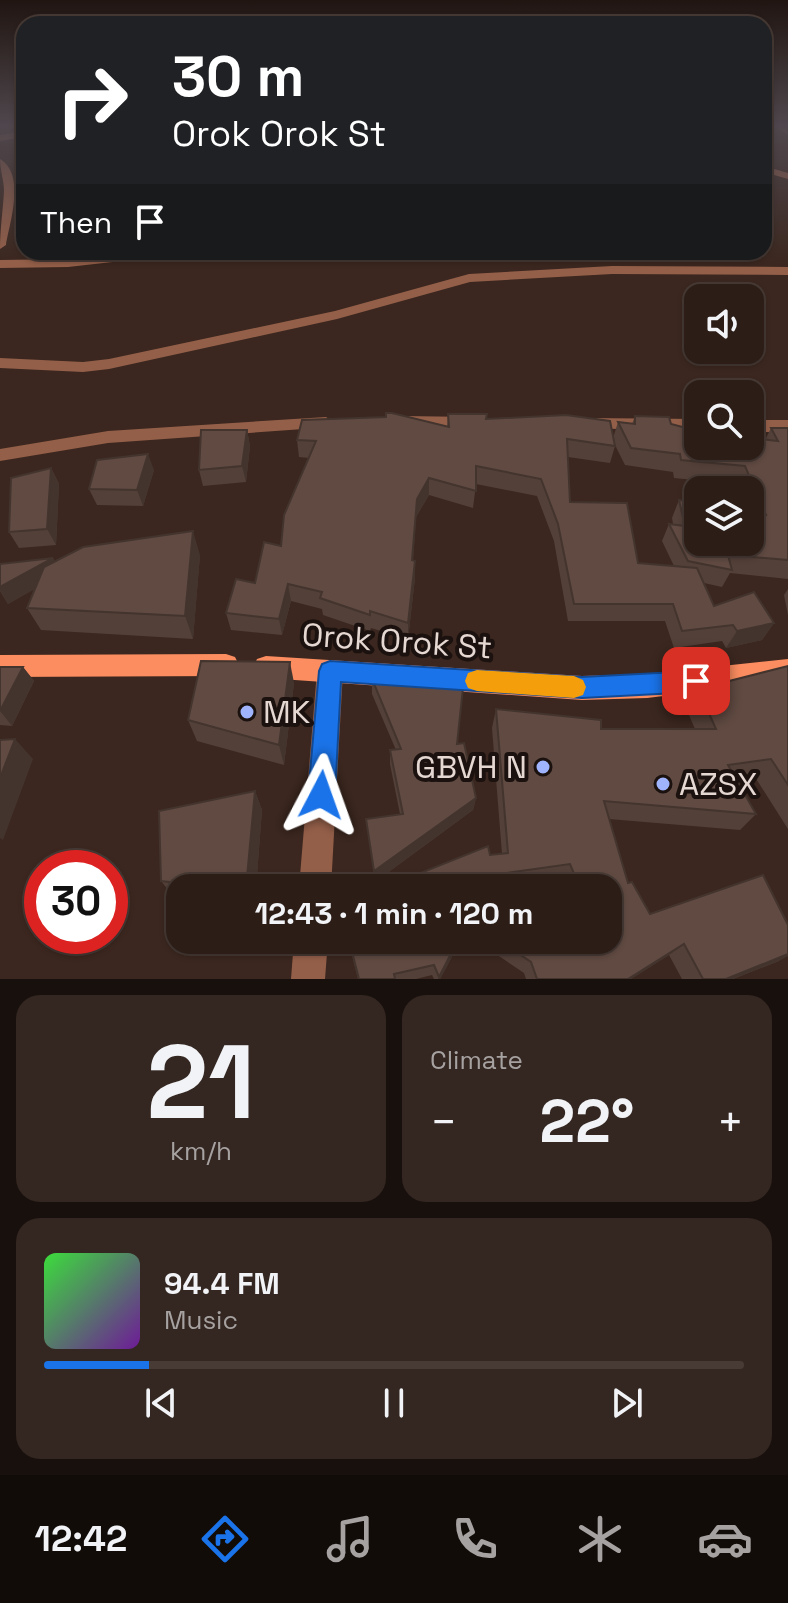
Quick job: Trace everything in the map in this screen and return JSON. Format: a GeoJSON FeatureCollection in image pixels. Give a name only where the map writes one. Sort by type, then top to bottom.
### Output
{"type":"FeatureCollection","features":[{"type":"Feature","properties":{"kind":"main road","name":"Orok Orok St"},"geometry":{"type":"LineString","coordinates":[[0,666],[237,665],[582,688],[647,686],[788,670]]}},
{"type":"Feature","properties":{"kind":"street"},"geometry":{"type":"LineString","coordinates":[[0,245],[10,188],[4,172]]}},
{"type":"Feature","properties":{"kind":"street"},"geometry":{"type":"LineString","coordinates":[[0,264],[95,260]]}},
{"type":"Feature","properties":{"kind":"street"},"geometry":{"type":"LineString","coordinates":[[608,260],[612,270]]}},
{"type":"Feature","properties":{"kind":"street"},"geometry":{"type":"LineString","coordinates":[[0,363],[83,367],[109,364],[337,315],[455,280],[612,270],[788,271]]}},
{"type":"Feature","properties":{"kind":"street"},"geometry":{"type":"LineString","coordinates":[[390,421],[494,423]]}},
{"type":"Feature","properties":{"kind":"street"},"geometry":{"type":"LineString","coordinates":[[0,455],[108,437],[344,422]]}},
{"type":"Feature","properties":{"kind":"street"},"geometry":{"type":"LineString","coordinates":[[568,424],[684,425]]}},
{"type":"Feature","properties":{"kind":"street"},"geometry":{"type":"LineString","coordinates":[[764,426],[788,426]]}},
{"type":"Feature","properties":{"kind":"street"},"geometry":{"type":"LineString","coordinates":[[316,874],[330,671]]}},
{"type":"Feature","properties":{"kind":"street"},"geometry":{"type":"LineString","coordinates":[[308,979],[310,954]]}},
{"type":"Feature","properties":{"kind":"building"},"geometry":{"type":"Polygon","coordinates":[[[386,413],[449,427],[448,414],[487,414],[486,419],[566,415],[610,421],[615,446],[567,439],[570,502],[627,503],[638,563],[697,568],[714,606],[754,592],[774,623],[737,631],[733,625],[682,631],[673,604],[574,604],[558,524],[541,479],[476,466],[476,491],[429,478],[417,499],[412,560],[415,561],[408,623],[370,611],[370,615],[320,598],[322,592],[288,584],[279,619],[226,613],[236,579],[255,583],[264,542],[281,546],[284,515],[316,441],[297,440],[302,420],[386,417],[386,413]]]}},
{"type":"Feature","properties":{"kind":"building"},"geometry":{"type":"Polygon","coordinates":[[[635,416],[669,417],[671,424],[684,427],[684,460],[764,460],[764,440],[778,441],[771,428],[788,428],[788,560],[740,556],[764,556],[764,476],[749,476],[745,466],[681,460],[680,454],[631,448],[618,422],[635,424],[635,416]]]}},
{"type":"Feature","properties":{"kind":"building"},"geometry":{"type":"Polygon","coordinates":[[[201,430],[247,430],[242,466],[199,470],[201,430]]]}},
{"type":"Feature","properties":{"kind":"building"},"geometry":{"type":"Polygon","coordinates":[[[148,454],[137,490],[89,489],[97,460],[148,454]]]}},
{"type":"Feature","properties":{"kind":"building"},"geometry":{"type":"Polygon","coordinates":[[[51,468],[47,529],[9,532],[11,478],[51,468]]]}},
{"type":"Feature","properties":{"kind":"building"},"geometry":{"type":"Polygon","coordinates":[[[679,500],[684,501],[684,522],[679,500]]]}},
{"type":"Feature","properties":{"kind":"building"},"geometry":{"type":"Polygon","coordinates":[[[669,524],[684,526],[684,553],[669,524]]]}},
{"type":"Feature","properties":{"kind":"building"},"geometry":{"type":"Polygon","coordinates":[[[193,531],[185,616],[27,608],[44,567],[83,547],[193,531]]]}},
{"type":"Feature","properties":{"kind":"building"},"geometry":{"type":"Polygon","coordinates":[[[685,556],[728,556],[732,570],[688,561],[685,556]]]}},
{"type":"Feature","properties":{"kind":"building"},"geometry":{"type":"Polygon","coordinates":[[[53,558],[0,587],[0,564],[53,558]]]}},
{"type":"Feature","properties":{"kind":"building","name":"MK"},"geometry":{"type":"Polygon","coordinates":[[[201,661],[290,662],[279,745],[188,720],[201,661]]]}},
{"type":"Feature","properties":{"kind":"building"},"geometry":{"type":"Polygon","coordinates":[[[788,666],[788,785],[771,759],[728,765],[756,814],[604,801],[628,883],[632,882],[650,914],[763,875],[788,925],[788,954],[726,979],[703,979],[684,944],[628,979],[537,979],[531,962],[519,954],[622,954],[622,874],[574,874],[570,864],[500,874],[418,874],[488,846],[490,855],[508,853],[496,709],[601,720],[601,729],[716,729],[698,689],[788,666]]]}},
{"type":"Feature","properties":{"kind":"building"},"geometry":{"type":"Polygon","coordinates":[[[0,667],[23,667],[0,711],[0,667]]]}},
{"type":"Feature","properties":{"kind":"building"},"geometry":{"type":"Polygon","coordinates":[[[372,679],[463,688],[457,744],[464,743],[476,798],[374,871],[366,819],[403,814],[390,750],[401,749],[372,679]]]}},
{"type":"Feature","properties":{"kind":"building"},"geometry":{"type":"Polygon","coordinates":[[[15,739],[0,778],[0,740],[15,739]]]}},
{"type":"Feature","properties":{"kind":"building"},"geometry":{"type":"Polygon","coordinates":[[[255,791],[247,874],[166,874],[166,882],[161,881],[159,811],[255,791]]]}},
{"type":"Feature","properties":{"kind":"building"},"geometry":{"type":"Polygon","coordinates":[[[353,954],[451,954],[439,977],[434,965],[394,974],[395,979],[359,979],[353,954]]]}},
{"type":"Feature","properties":{"kind":"slow traffic"},"geometry":{"type":"LineString","coordinates":[[477,681],[574,687]]}},
{"type":"Feature","properties":{"kind":"place","name":"MK"},"geometry":{"type":"Point","coordinates":[247,712]}},
{"type":"Feature","properties":{"kind":"place","name":"GBVH N"},"geometry":{"type":"Point","coordinates":[543,767]}},
{"type":"Feature","properties":{"kind":"place","name":"AZSX"},"geometry":{"type":"Point","coordinates":[663,784]}},
{"type":"Feature","properties":{"kind":"route"},"geometry":{"type":"LineString","coordinates":[[321,795],[330,671],[582,688],[696,681]]}}]}
